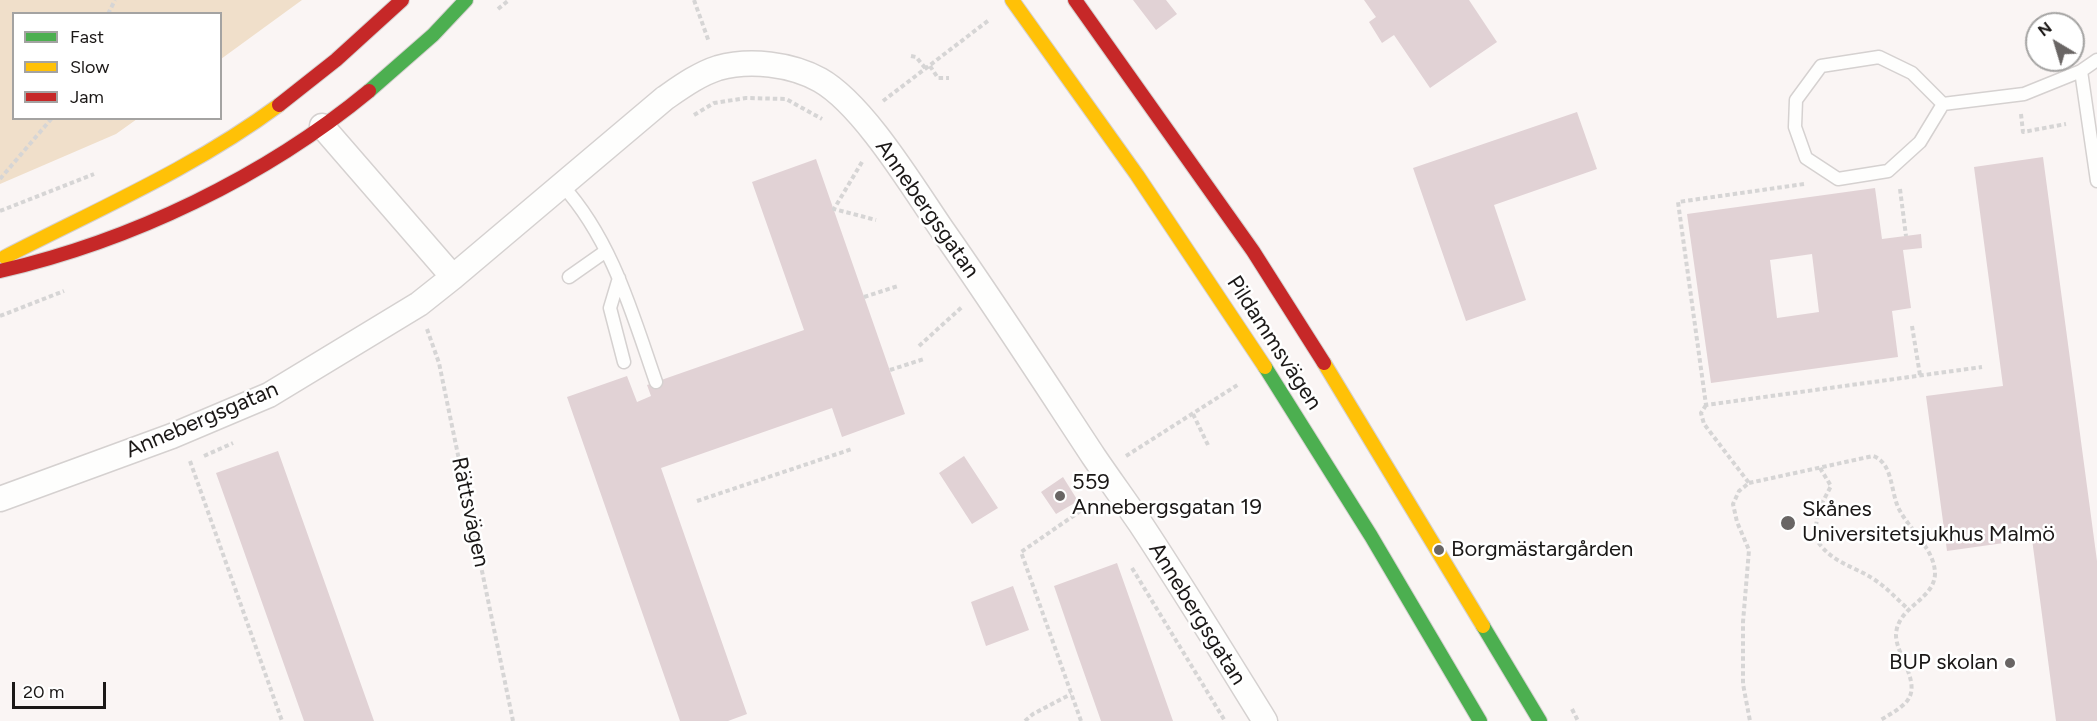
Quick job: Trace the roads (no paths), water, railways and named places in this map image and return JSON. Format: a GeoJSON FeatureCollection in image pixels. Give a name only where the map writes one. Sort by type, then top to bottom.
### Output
{"type":"FeatureCollection","features":[{"type":"Feature","properties":{"kind":"main road"},"geometry":{"type":"LineString","coordinates":[[0,259],[127,197],[215,148],[289,99],[357,42],[402,0]]}},
{"type":"Feature","properties":{"kind":"main road"},"geometry":{"type":"LineString","coordinates":[[0,271],[68,254],[124,233],[194,203],[243,178],[360,100],[392,73],[466,0]]}},
{"type":"Feature","properties":{"kind":"main road","name":"Pildammsvägen"},"geometry":{"type":"LineString","coordinates":[[1012,0],[1109,132],[1214,288],[1376,542],[1480,721]]}},
{"type":"Feature","properties":{"kind":"main road","name":"Pildammsvägen"},"geometry":{"type":"LineString","coordinates":[[1075,0],[1259,261],[1433,540],[1540,721]]}},
{"type":"Feature","properties":{"kind":"street","name":"Annebergsgatan"},"geometry":{"type":"LineString","coordinates":[[0,499],[172,436],[269,395],[419,304],[664,98],[693,79],[719,68],[769,64],[796,70],[821,80],[843,98],[890,155],[980,283],[1139,522],[1264,721]]}},
{"type":"Feature","properties":{"kind":"street"},"geometry":{"type":"LineString","coordinates":[[322,126],[453,277]]}},
{"type":"Feature","properties":{"kind":"lane"},"geometry":{"type":"LineString","coordinates":[[1879,57],[1912,73],[1943,104],[1920,142],[1888,171],[1838,179],[1806,158],[1795,127],[1796,100],[1821,66],[1879,57]]}},
{"type":"Feature","properties":{"kind":"lane"},"geometry":{"type":"LineString","coordinates":[[1943,104],[2019,94],[2078,72]]}},
{"type":"Feature","properties":{"kind":"lane"},"geometry":{"type":"LineString","coordinates":[[2081,72],[2097,182]]}},
{"type":"Feature","properties":{"kind":"lane"},"geometry":{"type":"LineString","coordinates":[[562,185],[577,202],[602,240],[619,278],[656,382]]}},
{"type":"Feature","properties":{"kind":"lane"},"geometry":{"type":"LineString","coordinates":[[569,277],[606,251]]}},
{"type":"Feature","properties":{"kind":"lane"},"geometry":{"type":"LineString","coordinates":[[619,278],[610,308],[624,362]]}},
{"type":"Feature","properties":{"kind":"place","name":"559 Annebergsgatan 19"},"geometry":{"type":"Point","coordinates":[1060,496]}},
{"type":"Feature","properties":{"kind":"place","name":"Skånes Universitetsjukhus Malmö"},"geometry":{"type":"Point","coordinates":[1788,523]}},
{"type":"Feature","properties":{"kind":"place","name":"Borgmästargården"},"geometry":{"type":"Point","coordinates":[1439,550]}},
{"type":"Feature","properties":{"kind":"place","name":"BUP skolan"},"geometry":{"type":"Point","coordinates":[2010,663]}}]}
